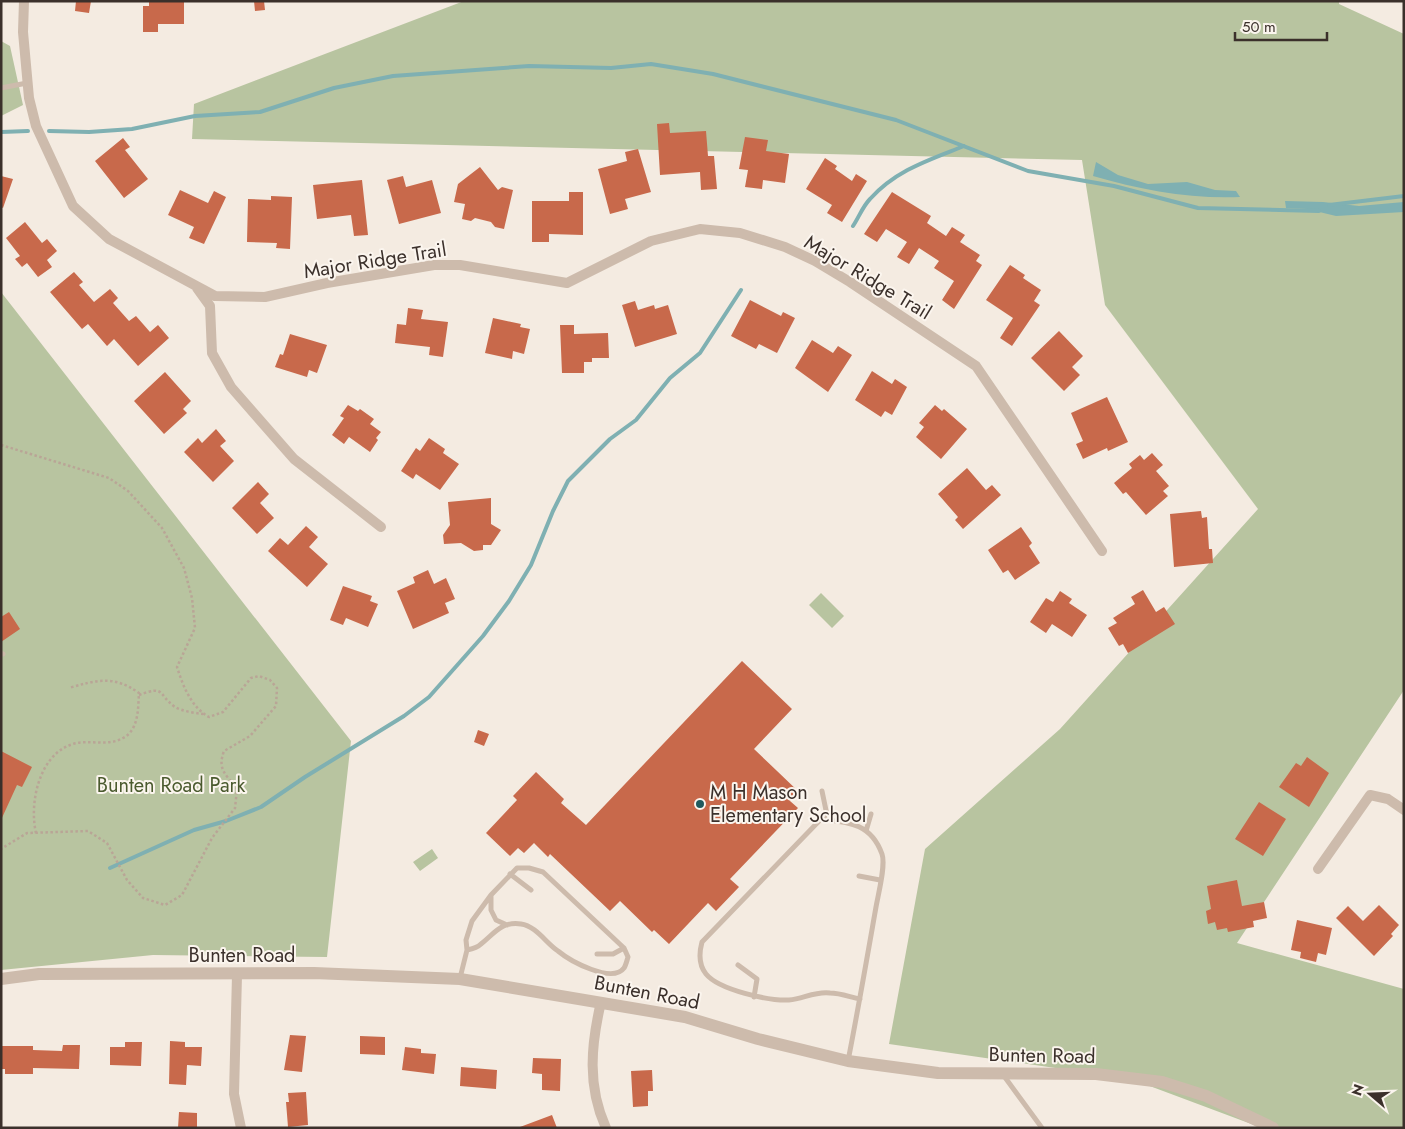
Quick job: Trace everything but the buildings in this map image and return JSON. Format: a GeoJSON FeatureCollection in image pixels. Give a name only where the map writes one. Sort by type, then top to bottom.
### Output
{"type":"FeatureCollection","features":[{"type":"Feature","properties":{"kind":"street","name":"Major Ridge Trail"},"geometry":{"type":"LineString","coordinates":[[24,1],[23,32],[28,83],[36,126],[73,206],[109,239],[215,296],[265,297],[337,281],[434,266],[460,265],[567,282],[651,241],[700,229],[740,233],[785,247],[829,270],[976,366],[1102,551]]}},
{"type":"Feature","properties":{"kind":"street"},"geometry":{"type":"LineString","coordinates":[[193,283],[210,306],[212,353],[231,387],[294,459],[381,527]]}},
{"type":"Feature","properties":{"kind":"street"},"geometry":{"type":"LineString","coordinates":[[1318,869],[1370,795],[1388,799],[1404,810]]}},
{"type":"Feature","properties":{"kind":"street","name":"Bunten Road"},"geometry":{"type":"LineString","coordinates":[[1,979],[39,974],[237,975],[314,973],[460,979],[685,1017],[758,1039],[848,1061],[938,1072],[1096,1074],[1162,1082],[1206,1096],[1272,1128]]}},
{"type":"Feature","properties":{"kind":"street"},"geometry":{"type":"LineString","coordinates":[[237,975],[234,1094],[241,1128]]}},
{"type":"Feature","properties":{"kind":"street"},"geometry":{"type":"LineString","coordinates":[[601,1002],[594,1032],[591,1069],[600,1115],[606,1128]]}},
{"type":"Feature","properties":{"kind":"lane"},"geometry":{"type":"LineString","coordinates":[[1,88],[28,83]]}},
{"type":"Feature","properties":{"kind":"lane"},"geometry":{"type":"LineString","coordinates":[[822,791],[828,820]]}},
{"type":"Feature","properties":{"kind":"lane"},"geometry":{"type":"LineString","coordinates":[[866,831],[871,814]]}},
{"type":"Feature","properties":{"kind":"lane"},"geometry":{"type":"LineString","coordinates":[[848,1061],[860,999],[880,880],[882,855],[866,831],[856,823],[820,818],[702,942],[698,958],[706,975],[731,988],[754,996],[791,1000],[815,993],[831,993],[860,999]]}},
{"type":"Feature","properties":{"kind":"lane"},"geometry":{"type":"LineString","coordinates":[[460,979],[467,950],[466,940],[472,921],[491,894],[517,868],[529,868],[543,872],[624,948],[628,957],[625,968],[618,973],[605,974],[588,968],[565,956],[532,929],[521,924],[508,925],[493,931],[481,945],[467,950]]}},
{"type":"Feature","properties":{"kind":"lane"},"geometry":{"type":"LineString","coordinates":[[510,874],[531,890]]}},
{"type":"Feature","properties":{"kind":"lane"},"geometry":{"type":"LineString","coordinates":[[859,876],[880,880]]}},
{"type":"Feature","properties":{"kind":"lane"},"geometry":{"type":"LineString","coordinates":[[491,894],[491,910],[496,920],[508,925]]}},
{"type":"Feature","properties":{"kind":"lane"},"geometry":{"type":"LineString","coordinates":[[597,954],[613,954],[624,948]]}},
{"type":"Feature","properties":{"kind":"lane"},"geometry":{"type":"LineString","coordinates":[[738,964],[757,979],[754,996]]}},
{"type":"Feature","properties":{"kind":"lane"},"geometry":{"type":"LineString","coordinates":[[1002,1074],[1042,1128]]}},
{"type":"Feature","properties":{"kind":"path"},"geometry":{"type":"LineString","coordinates":[[1,445],[109,478],[128,491],[162,528],[184,568],[192,598],[195,628],[177,668],[184,688],[205,714]]}},
{"type":"Feature","properties":{"kind":"path"},"geometry":{"type":"LineString","coordinates":[[1,849],[27,833],[88,831],[108,844],[122,871],[143,898],[165,905],[182,895],[217,831],[235,808],[237,789],[222,769],[220,763],[224,751],[250,736],[276,706],[277,688],[270,680],[259,676],[251,678],[223,712],[209,717],[205,714],[175,707],[162,692],[156,689],[138,695]]}},
{"type":"Feature","properties":{"kind":"path"},"geometry":{"type":"LineString","coordinates":[[69,688],[97,680],[126,684],[138,695]]}},
{"type":"Feature","properties":{"kind":"path"},"geometry":{"type":"LineString","coordinates":[[36,833],[32,812],[34,797],[53,755],[73,744],[112,742],[123,738],[132,729],[136,720],[138,695]]}},
{"type":"Feature","properties":{"kind":"green space"},"geometry":{"type":"Polygon","coordinates":[[[464,1],[1339,1],[1339,4],[1404,34],[1404,690],[1237,943],[1404,989],[1404,1128],[1262,1128],[1131,1079],[889,1044],[925,849],[1060,729],[1258,509],[1105,305],[1082,160],[192,139],[194,104],[464,1]]]}},
{"type":"Feature","properties":{"kind":"green space"},"geometry":{"type":"Polygon","coordinates":[[[1,41],[10,46],[23,105],[1,116],[1,41]]]}},
{"type":"Feature","properties":{"kind":"green space","name":"Bunten Road Park"},"geometry":{"type":"Polygon","coordinates":[[[1,292],[351,741],[327,957],[153,955],[1,970],[1,292]]]}},
{"type":"Feature","properties":{"kind":"green space"},"geometry":{"type":"Polygon","coordinates":[[[821,593],[844,616],[832,628],[809,605],[821,593]]]}},
{"type":"Feature","properties":{"kind":"green space"},"geometry":{"type":"Polygon","coordinates":[[[432,849],[438,858],[420,871],[413,862],[432,849]]]}},
{"type":"Feature","properties":{"kind":"water"},"geometry":{"type":"Polygon","coordinates":[[[1096,162],[1118,175],[1148,184],[1187,182],[1215,190],[1236,191],[1240,197],[1184,195],[1129,185],[1093,176],[1096,162]]]}},
{"type":"Feature","properties":{"kind":"water"},"geometry":{"type":"Polygon","coordinates":[[[1285,201],[1323,202],[1359,206],[1404,202],[1404,212],[1336,216],[1307,209],[1286,208],[1285,201]]]}},
{"type":"Feature","properties":{"kind":"waterway"},"geometry":{"type":"LineString","coordinates":[[49,131],[89,132],[132,129],[195,116],[260,112],[334,88],[393,76],[529,66],[611,68],[651,64],[713,74],[896,120],[1028,171],[1114,186],[1198,208],[1319,211]]}},
{"type":"Feature","properties":{"kind":"waterway"},"geometry":{"type":"LineString","coordinates":[[1,132],[28,131]]}},
{"type":"Feature","properties":{"kind":"waterway"},"geometry":{"type":"LineString","coordinates":[[853,226],[863,208],[891,180],[926,161],[964,146]]}},
{"type":"Feature","properties":{"kind":"waterway"},"geometry":{"type":"LineString","coordinates":[[1329,205],[1404,196]]}},
{"type":"Feature","properties":{"kind":"waterway"},"geometry":{"type":"LineString","coordinates":[[110,868],[194,830],[226,821],[261,807],[305,777],[404,716],[429,697],[483,636],[509,601],[531,565],[553,511],[568,481],[610,439],[636,420],[670,378],[700,353],[741,290]]}},
{"type":"Feature","properties":{"kind":"place","name":"M H Mason Elementary School"},"geometry":{"type":"Point","coordinates":[700,804]}}]}
